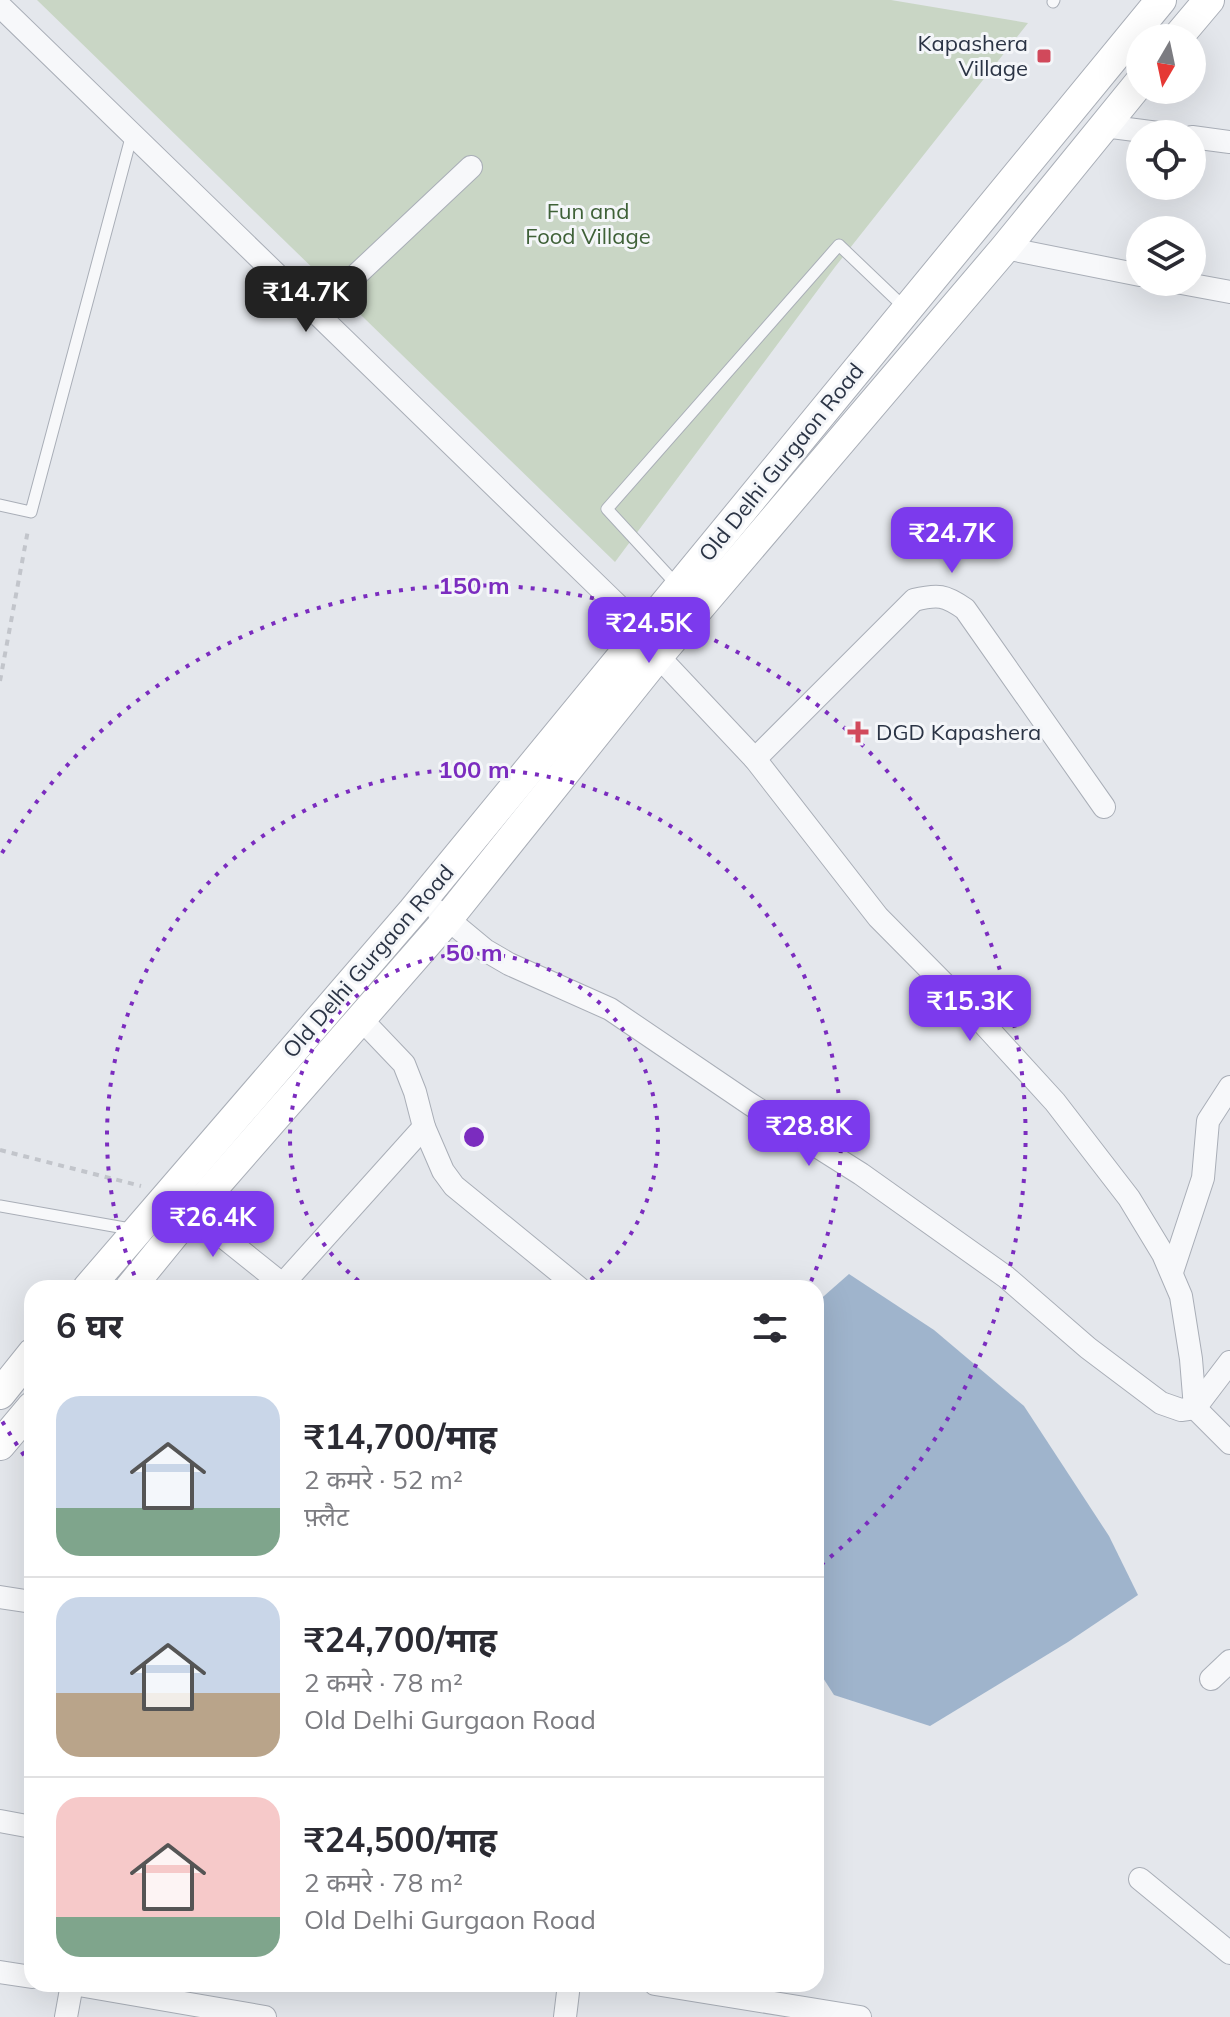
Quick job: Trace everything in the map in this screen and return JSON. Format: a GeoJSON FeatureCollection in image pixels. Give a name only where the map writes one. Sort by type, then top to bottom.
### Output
{"type":"FeatureCollection","features":[{"type":"Feature","properties":{"kind":"main road","name":"Old Delhi Gurgaon Road"},"geometry":{"type":"LineString","coordinates":[[95,1280],[424,897],[1161,0]]}},
{"type":"Feature","properties":{"kind":"main road"},"geometry":{"type":"LineString","coordinates":[[1189,24],[1209,0]]}},
{"type":"Feature","properties":{"kind":"main road","name":"Old Delhi Gurgaon Road"},"geometry":{"type":"LineString","coordinates":[[137,1280],[192,1212],[447,920],[658,656],[1005,248],[1126,99]]}},
{"type":"Feature","properties":{"kind":"main road"},"geometry":{"type":"LineString","coordinates":[[0,1394],[24,1364]]}},
{"type":"Feature","properties":{"kind":"main road"},"geometry":{"type":"LineString","coordinates":[[0,1445],[24,1416]]}},
{"type":"Feature","properties":{"kind":"street"},"geometry":{"type":"LineString","coordinates":[[0,6],[643,630]]}},
{"type":"Feature","properties":{"kind":"street"},"geometry":{"type":"LineString","coordinates":[[1104,126],[1126,129]]}},
{"type":"Feature","properties":{"kind":"street"},"geometry":{"type":"LineString","coordinates":[[1206,139],[1230,142]]}},
{"type":"Feature","properties":{"kind":"street"},"geometry":{"type":"LineString","coordinates":[[317,312],[471,167]]}},
{"type":"Feature","properties":{"kind":"street"},"geometry":{"type":"LineString","coordinates":[[1005,248],[1126,272]]}},
{"type":"Feature","properties":{"kind":"street"},"geometry":{"type":"LineString","coordinates":[[1206,288],[1230,292]]}},
{"type":"Feature","properties":{"kind":"street"},"geometry":{"type":"LineString","coordinates":[[755,759],[914,600],[933,595],[949,598],[965,609],[1104,807]]}},
{"type":"Feature","properties":{"kind":"street"},"geometry":{"type":"LineString","coordinates":[[658,656],[755,759],[878,917],[982,1022],[1055,1102],[1136,1207],[1172,1272],[1181,1296],[1188,1330],[1195,1408],[1230,1443]]}},
{"type":"Feature","properties":{"kind":"street"},"geometry":{"type":"LineString","coordinates":[[424,897],[476,943],[509,964],[610,1009],[940,1228],[1006,1277],[1088,1348],[1161,1403],[1181,1410],[1195,1408],[1230,1362]]}},
{"type":"Feature","properties":{"kind":"street"},"geometry":{"type":"LineString","coordinates":[[361,1019],[404,1064],[424,1127],[443,1171],[454,1186],[569,1280]]}},
{"type":"Feature","properties":{"kind":"street"},"geometry":{"type":"LineString","coordinates":[[1172,1272],[1203,1178],[1208,1121],[1230,1087]]}},
{"type":"Feature","properties":{"kind":"street"},"geometry":{"type":"LineString","coordinates":[[290,1280],[424,1127]]}},
{"type":"Feature","properties":{"kind":"street"},"geometry":{"type":"LineString","coordinates":[[168,1193],[277,1280]]}},
{"type":"Feature","properties":{"kind":"street"},"geometry":{"type":"LineString","coordinates":[[0,1597],[24,1601]]}},
{"type":"Feature","properties":{"kind":"street"},"geometry":{"type":"LineString","coordinates":[[1211,1679],[1230,1661]]}},
{"type":"Feature","properties":{"kind":"street"},"geometry":{"type":"LineString","coordinates":[[0,1821],[24,1826]]}},
{"type":"Feature","properties":{"kind":"street"},"geometry":{"type":"LineString","coordinates":[[1140,1879],[1230,1953]]}},
{"type":"Feature","properties":{"kind":"street"},"geometry":{"type":"LineString","coordinates":[[0,1972],[24,1976]]}},
{"type":"Feature","properties":{"kind":"street"},"geometry":{"type":"LineString","coordinates":[[66,2017],[71,1992]]}},
{"type":"Feature","properties":{"kind":"street"},"geometry":{"type":"LineString","coordinates":[[120,1992],[265,2017]]}},
{"type":"Feature","properties":{"kind":"street"},"geometry":{"type":"LineString","coordinates":[[565,2017],[568,1992]]}},
{"type":"Feature","properties":{"kind":"street"},"geometry":{"type":"LineString","coordinates":[[705,1992],[860,2017]]}},
{"type":"Feature","properties":{"kind":"lane"},"geometry":{"type":"LineString","coordinates":[[0,505],[31,512],[133,132]]}},
{"type":"Feature","properties":{"kind":"lane"},"geometry":{"type":"LineString","coordinates":[[679,586],[607,509],[839,245],[907,309]]}},
{"type":"Feature","properties":{"kind":"lane"},"geometry":{"type":"LineString","coordinates":[[0,1206],[136,1230]]}},
{"type":"Feature","properties":{"kind":"path"},"geometry":{"type":"LineString","coordinates":[[0,681],[31,512]]}},
{"type":"Feature","properties":{"kind":"path"},"geometry":{"type":"LineString","coordinates":[[0,1150],[168,1193]]}},
{"type":"Feature","properties":{"kind":"green space","name":"Fun and Food Village"},"geometry":{"type":"Polygon","coordinates":[[[37,0],[891,0],[1028,23],[835,267],[615,562],[37,0]]]}},
{"type":"Feature","properties":{"kind":"water"},"geometry":{"type":"Polygon","coordinates":[[[849,1274],[934,1330],[1024,1406],[1109,1536],[1138,1595],[1068,1642],[930,1726],[834,1695],[824,1679],[824,1296],[849,1274]]]}},
{"type":"Feature","properties":{"kind":"place","name":"Kapashera Village"},"geometry":{"type":"Point","coordinates":[1044,56]}},
{"type":"Feature","properties":{"kind":"place","name":"DGD Kapashera"},"geometry":{"type":"Point","coordinates":[858,732]}}]}
